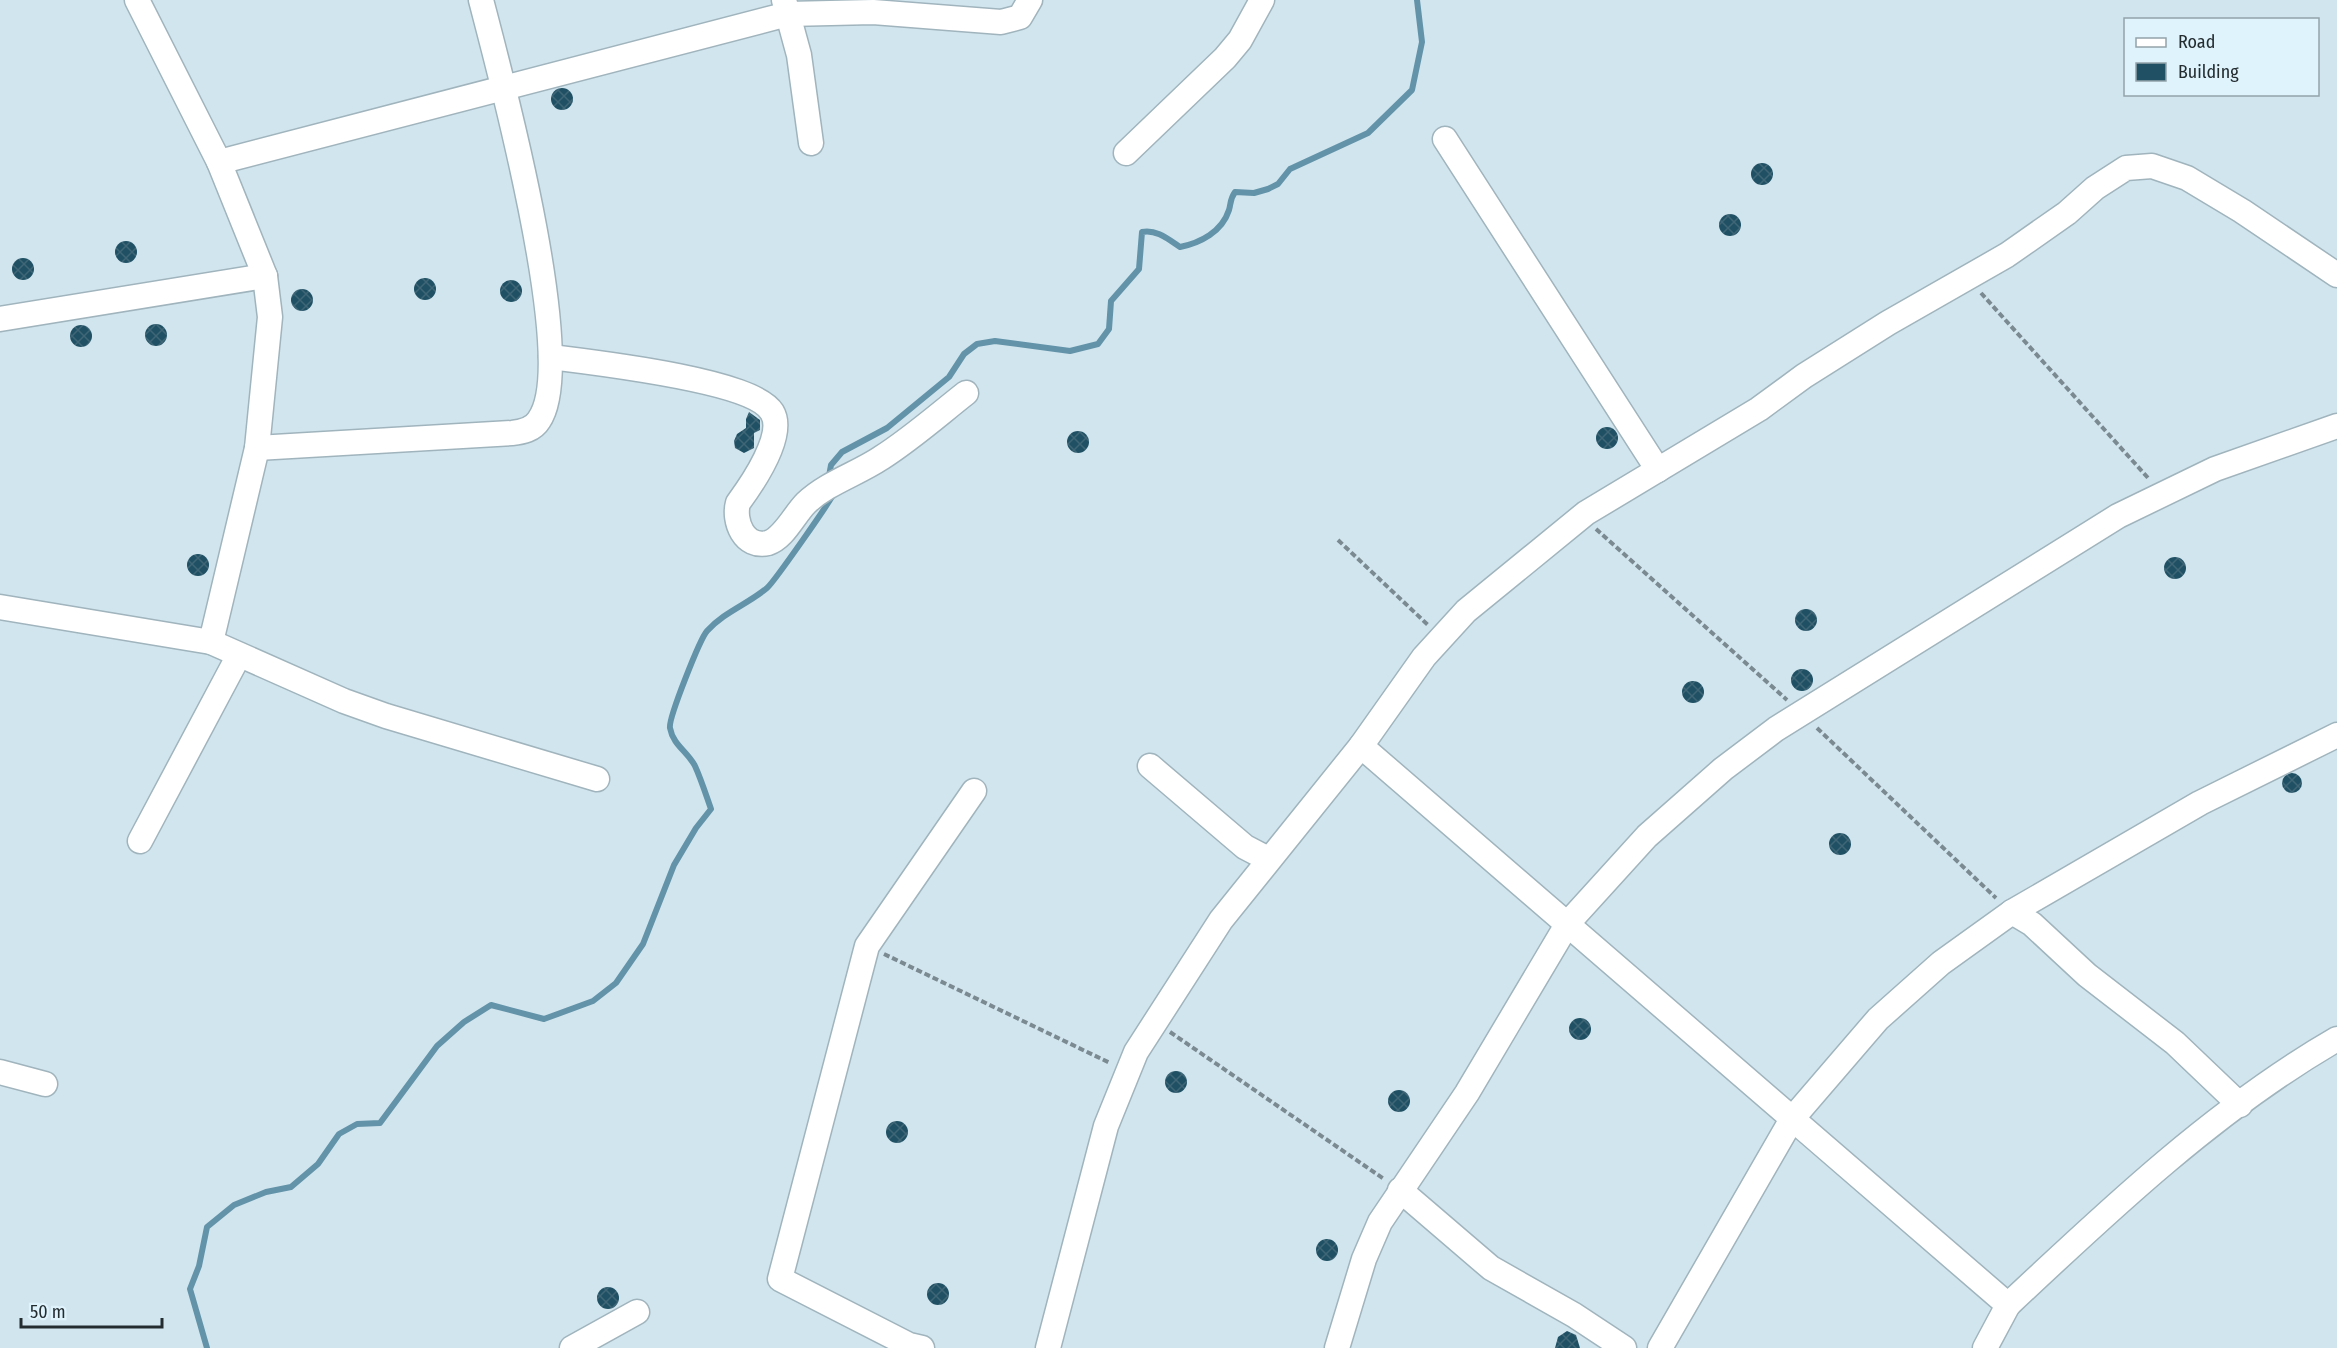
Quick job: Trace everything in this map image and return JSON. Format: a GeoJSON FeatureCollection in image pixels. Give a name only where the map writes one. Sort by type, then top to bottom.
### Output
{"type":"FeatureCollection","features":[{"type":"Feature","properties":{"kind":"street"},"geometry":{"type":"LineString","coordinates":[[137,0],[219,162],[265,276],[270,317],[256,448],[211,642]]}},
{"type":"Feature","properties":{"kind":"street"},"geometry":{"type":"LineString","coordinates":[[256,448],[527,431],[539,422],[545,409],[551,357],[540,259],[504,89],[481,0]]}},
{"type":"Feature","properties":{"kind":"street"},"geometry":{"type":"LineString","coordinates":[[219,162],[504,89],[786,7],[1002,22],[1020,17],[1030,0]]}},
{"type":"Feature","properties":{"kind":"street"},"geometry":{"type":"LineString","coordinates":[[1126,153],[1225,58],[1240,40],[1262,0]]}},
{"type":"Feature","properties":{"kind":"street"},"geometry":{"type":"LineString","coordinates":[[786,7],[799,55],[811,143]]}},
{"type":"Feature","properties":{"kind":"street"},"geometry":{"type":"LineString","coordinates":[[1445,139],[1658,470]]}},
{"type":"Feature","properties":{"kind":"street"},"geometry":{"type":"LineString","coordinates":[[1048,1348],[1106,1126],[1136,1052],[1221,920],[1361,746],[1424,657],[1466,611],[1587,513],[1759,409],[1804,376],[1888,323],[2007,255],[2058,219],[2111,177],[2127,168],[2152,166],[2187,178],[2242,211],[2337,274]]}},
{"type":"Feature","properties":{"kind":"street"},"geometry":{"type":"LineString","coordinates":[[0,319],[265,276]]}},
{"type":"Feature","properties":{"kind":"street"},"geometry":{"type":"LineString","coordinates":[[551,357],[627,366],[694,380],[762,401],[772,412],[776,428],[774,440],[738,503],[735,514],[740,530],[757,543],[767,543],[777,538],[793,517],[816,495],[882,458],[966,393]]}},
{"type":"Feature","properties":{"kind":"street"},"geometry":{"type":"LineString","coordinates":[[1337,1348],[1364,1259],[1380,1222],[1467,1093],[1568,923],[1647,836],[1723,769],[1776,729],[2118,516],[2215,469],[2337,426]]}},
{"type":"Feature","properties":{"kind":"street"},"geometry":{"type":"LineString","coordinates":[[0,607],[211,642],[344,701],[386,716],[597,779]]}},
{"type":"Feature","properties":{"kind":"street"},"geometry":{"type":"LineString","coordinates":[[140,841],[239,655]]}},
{"type":"Feature","properties":{"kind":"street"},"geometry":{"type":"LineString","coordinates":[[1660,1348],[1792,1119],[1835,1066],[1878,1019],[1941,963],[2012,912],[2200,803],[2337,735]]}},
{"type":"Feature","properties":{"kind":"street"},"geometry":{"type":"LineString","coordinates":[[1361,746],[2008,1305]]}},
{"type":"Feature","properties":{"kind":"street"},"geometry":{"type":"LineString","coordinates":[[1150,766],[1245,847],[1268,860]]}},
{"type":"Feature","properties":{"kind":"street"},"geometry":{"type":"LineString","coordinates":[[922,1348],[909,1345],[780,1280],[867,946],[974,791]]}},
{"type":"Feature","properties":{"kind":"street"},"geometry":{"type":"LineString","coordinates":[[2012,912],[2032,924],[2088,975],[2175,1043],[2241,1105]]}},
{"type":"Feature","properties":{"kind":"street"},"geometry":{"type":"LineString","coordinates":[[1986,1348],[2008,1305],[2120,1203],[2209,1127],[2337,1039]]}},
{"type":"Feature","properties":{"kind":"street"},"geometry":{"type":"LineString","coordinates":[[0,1072],[45,1084]]}},
{"type":"Feature","properties":{"kind":"street"},"geometry":{"type":"LineString","coordinates":[[1400,1190],[1491,1269],[1574,1315],[1624,1348]]}},
{"type":"Feature","properties":{"kind":"street"},"geometry":{"type":"LineString","coordinates":[[572,1348],[638,1312]]}},
{"type":"Feature","properties":{"kind":"path"},"geometry":{"type":"LineString","coordinates":[[1967,278],[2162,493]]}},
{"type":"Feature","properties":{"kind":"path"},"geometry":{"type":"LineString","coordinates":[[1338,540],[1441,638]]}},
{"type":"Feature","properties":{"kind":"path"},"geometry":{"type":"LineString","coordinates":[[867,946],[1128,1072]]}},
{"type":"Feature","properties":{"kind":"path"},"geometry":{"type":"LineString","coordinates":[[1156,1022],[1400,1190]]}},
{"type":"Feature","properties":{"kind":"building"},"geometry":{"type":"Polygon","coordinates":[[[562,88],[570,91],[573,99],[570,107],[562,110],[554,107],[551,99],[554,91],[562,88]]]}},
{"type":"Feature","properties":{"kind":"building"},"geometry":{"type":"Polygon","coordinates":[[[1762,163],[1770,166],[1773,174],[1770,182],[1762,185],[1754,182],[1751,174],[1754,166],[1762,163]]]}},
{"type":"Feature","properties":{"kind":"building"},"geometry":{"type":"Polygon","coordinates":[[[1730,214],[1738,217],[1741,225],[1738,233],[1730,236],[1722,233],[1719,225],[1722,217],[1730,214]]]}},
{"type":"Feature","properties":{"kind":"building"},"geometry":{"type":"Polygon","coordinates":[[[126,241],[134,244],[137,252],[134,260],[126,263],[118,260],[115,252],[118,244],[126,241]]]}},
{"type":"Feature","properties":{"kind":"building"},"geometry":{"type":"Polygon","coordinates":[[[23,258],[31,261],[34,269],[31,277],[23,280],[15,277],[12,269],[15,261],[23,258]]]}},
{"type":"Feature","properties":{"kind":"building"},"geometry":{"type":"Polygon","coordinates":[[[425,278],[433,281],[436,289],[433,297],[425,300],[417,297],[414,289],[417,281],[425,278]]]}},
{"type":"Feature","properties":{"kind":"building"},"geometry":{"type":"Polygon","coordinates":[[[511,280],[519,283],[522,291],[519,299],[511,302],[503,299],[500,291],[503,283],[511,280]]]}},
{"type":"Feature","properties":{"kind":"building"},"geometry":{"type":"Polygon","coordinates":[[[302,289],[310,292],[313,300],[310,308],[302,311],[294,308],[291,300],[294,292],[302,289]]]}},
{"type":"Feature","properties":{"kind":"building"},"geometry":{"type":"Polygon","coordinates":[[[156,324],[164,327],[167,335],[164,343],[156,346],[148,343],[145,335],[148,327],[156,324]]]}},
{"type":"Feature","properties":{"kind":"building"},"geometry":{"type":"Polygon","coordinates":[[[81,325],[89,328],[92,336],[89,344],[81,347],[73,344],[70,336],[73,328],[81,325]]]}},
{"type":"Feature","properties":{"kind":"building"},"geometry":{"type":"Polygon","coordinates":[[[749,412],[760,420],[760,430],[754,433],[754,448],[744,453],[735,448],[734,441],[737,434],[746,428],[749,412]]]}},
{"type":"Feature","properties":{"kind":"building"},"geometry":{"type":"Polygon","coordinates":[[[1607,427],[1615,430],[1618,438],[1615,446],[1607,449],[1599,446],[1596,438],[1599,430],[1607,427]]]}},
{"type":"Feature","properties":{"kind":"building"},"geometry":{"type":"Polygon","coordinates":[[[1078,431],[1086,434],[1089,442],[1086,450],[1078,453],[1070,450],[1067,442],[1070,434],[1078,431]]]}},
{"type":"Feature","properties":{"kind":"building"},"geometry":{"type":"Polygon","coordinates":[[[198,554],[206,557],[209,565],[206,573],[198,576],[190,573],[187,565],[190,557],[198,554]]]}},
{"type":"Feature","properties":{"kind":"building"},"geometry":{"type":"Polygon","coordinates":[[[2175,557],[2183,560],[2186,568],[2183,576],[2175,579],[2167,576],[2164,568],[2167,560],[2175,557]]]}},
{"type":"Feature","properties":{"kind":"building"},"geometry":{"type":"Polygon","coordinates":[[[1806,609],[1814,612],[1817,620],[1814,628],[1806,631],[1798,628],[1795,620],[1798,612],[1806,609]]]}},
{"type":"Feature","properties":{"kind":"building"},"geometry":{"type":"Polygon","coordinates":[[[1802,669],[1810,672],[1813,680],[1810,688],[1802,691],[1794,688],[1791,680],[1794,672],[1802,669]]]}},
{"type":"Feature","properties":{"kind":"building"},"geometry":{"type":"Polygon","coordinates":[[[1693,681],[1701,684],[1704,692],[1701,700],[1693,703],[1685,700],[1682,692],[1685,684],[1693,681]]]}},
{"type":"Feature","properties":{"kind":"building"},"geometry":{"type":"Polygon","coordinates":[[[2288,773],[2296,773],[2302,779],[2302,787],[2296,793],[2288,793],[2282,787],[2282,779],[2288,773]]]}},
{"type":"Feature","properties":{"kind":"building"},"geometry":{"type":"Polygon","coordinates":[[[1840,833],[1848,836],[1851,844],[1848,852],[1840,855],[1832,852],[1829,844],[1832,836],[1840,833]]]}},
{"type":"Feature","properties":{"kind":"building"},"geometry":{"type":"Polygon","coordinates":[[[1580,1018],[1588,1021],[1591,1029],[1588,1037],[1580,1040],[1572,1037],[1569,1029],[1572,1021],[1580,1018]]]}},
{"type":"Feature","properties":{"kind":"building"},"geometry":{"type":"Polygon","coordinates":[[[1176,1071],[1184,1074],[1187,1082],[1184,1090],[1176,1093],[1168,1090],[1165,1082],[1168,1074],[1176,1071]]]}},
{"type":"Feature","properties":{"kind":"building"},"geometry":{"type":"Polygon","coordinates":[[[1399,1090],[1407,1093],[1410,1101],[1407,1109],[1399,1112],[1391,1109],[1388,1101],[1391,1093],[1399,1090]]]}},
{"type":"Feature","properties":{"kind":"building"},"geometry":{"type":"Polygon","coordinates":[[[897,1121],[905,1124],[908,1132],[905,1140],[897,1143],[889,1140],[886,1132],[889,1124],[897,1121]]]}},
{"type":"Feature","properties":{"kind":"building"},"geometry":{"type":"Polygon","coordinates":[[[1327,1239],[1335,1242],[1338,1250],[1335,1258],[1327,1261],[1319,1258],[1316,1250],[1319,1242],[1327,1239]]]}},
{"type":"Feature","properties":{"kind":"building"},"geometry":{"type":"Polygon","coordinates":[[[938,1283],[946,1286],[949,1294],[946,1302],[938,1305],[930,1302],[927,1294],[930,1286],[938,1283]]]}},
{"type":"Feature","properties":{"kind":"building"},"geometry":{"type":"Polygon","coordinates":[[[608,1287],[616,1290],[619,1298],[616,1306],[608,1309],[600,1306],[597,1298],[600,1290],[608,1287]]]}},
{"type":"Feature","properties":{"kind":"building"},"geometry":{"type":"Polygon","coordinates":[[[1567,1331],[1576,1335],[1580,1348],[1555,1348],[1558,1337],[1567,1331]]]}},
{"type":"Feature","properties":{"kind":"waterway"},"geometry":{"type":"LineString","coordinates":[[829,476],[831,465],[842,452],[887,428],[949,377],[964,354],[977,344],[995,341],[1070,351],[1098,344],[1109,329],[1111,301],[1139,269],[1142,232],[1157,233],[1180,247],[1195,243],[1221,225],[1226,218],[1235,192],[1254,193],[1268,189],[1278,184],[1290,169],[1368,133],[1412,90],[1422,42],[1417,0]]}},
{"type":"Feature","properties":{"kind":"waterway"},"geometry":{"type":"LineString","coordinates":[[207,1348],[190,1289],[199,1266],[207,1227],[234,1205],[266,1192],[291,1187],[318,1164],[339,1134],[357,1124],[380,1123],[437,1046],[464,1022],[491,1005],[544,1019],[593,1001],[616,983],[643,944],[674,865],[696,828],[711,809],[695,766],[677,744],[670,728],[679,695],[698,648],[707,631],[714,624],[767,588],[803,540],[835,491]]}}]}
